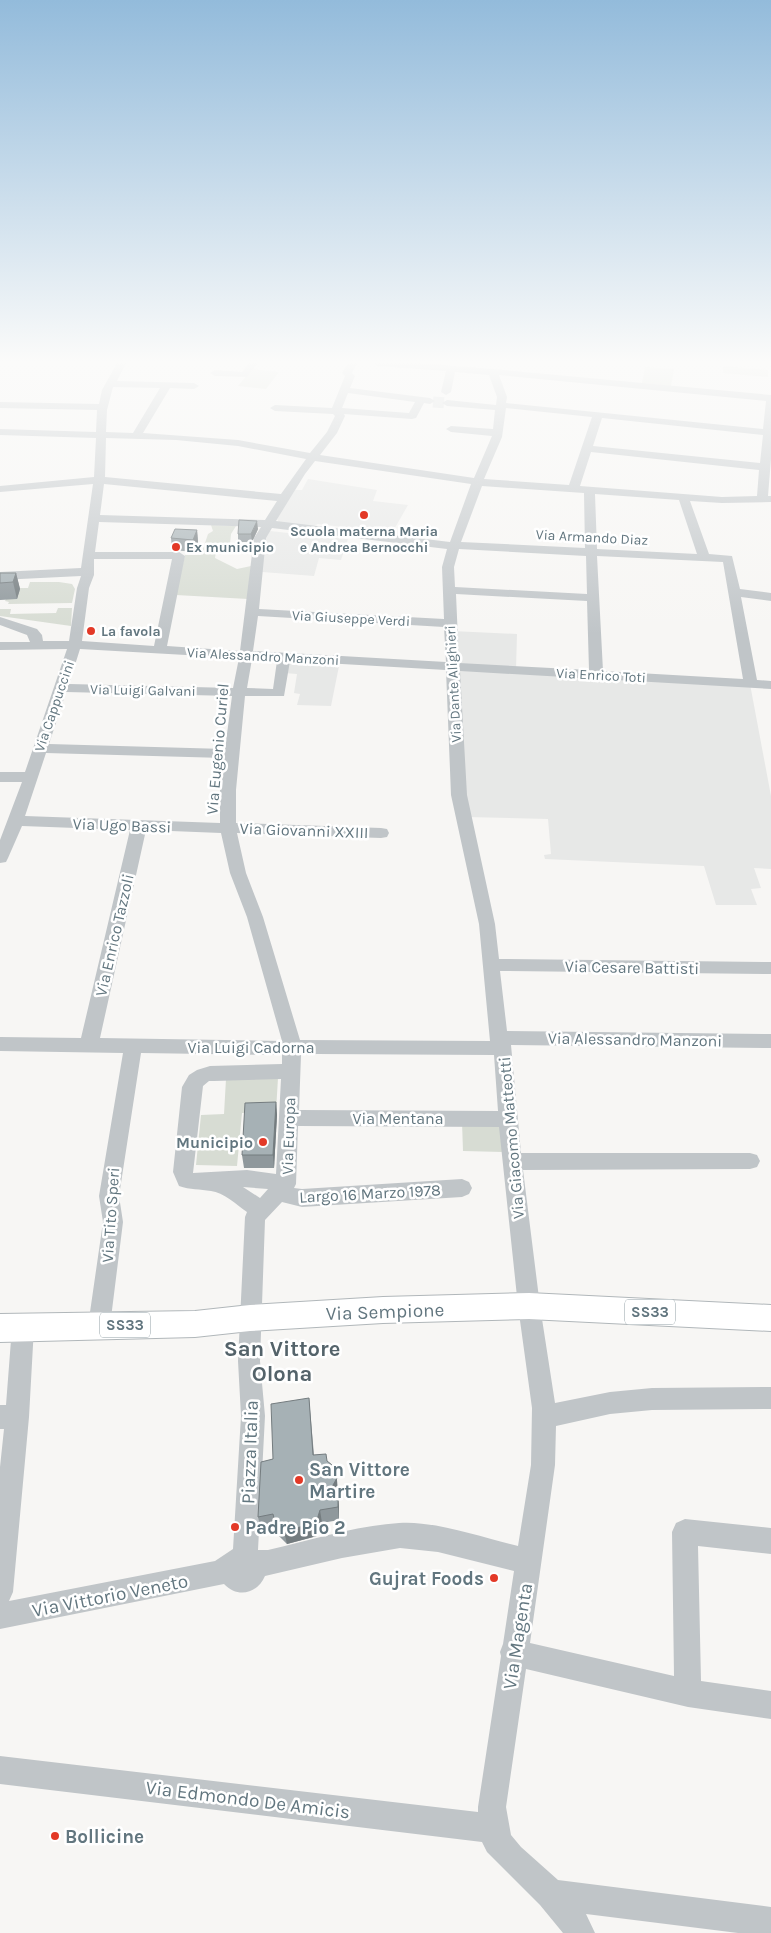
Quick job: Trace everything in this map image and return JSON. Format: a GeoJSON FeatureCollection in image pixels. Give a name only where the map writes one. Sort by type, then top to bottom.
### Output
{"type":"FeatureCollection","features":[{"type":"Feature","properties":{"kind":"main road","name":"Via Sempione"},"geometry":{"type":"LineString","coordinates":[[12,1328],[195,1324],[250,1318],[383,1310],[529,1306],[771,1318]]}},
{"type":"Feature","properties":{"kind":"street","name":"Via Cappuccini"},"geometry":{"type":"LineString","coordinates":[[0,858],[16,821],[74,645],[82,574],[94,518],[99,480],[100,453]]}},
{"type":"Feature","properties":{"kind":"street"},"geometry":{"type":"LineString","coordinates":[[292,453],[478,482],[722,500],[767,499],[767,463],[649,453]]}},
{"type":"Feature","properties":{"kind":"street","name":"Via Eugenio Curiel"},"geometry":{"type":"LineString","coordinates":[[272,974],[255,917],[238,873],[228,828],[228,790],[260,538],[300,473],[315,453]]}},
{"type":"Feature","properties":{"kind":"street","name":"Via Dante Alighieri"},"geometry":{"type":"LineString","coordinates":[[491,453],[478,482],[448,567],[460,795],[487,924],[493,967]]}},
{"type":"Feature","properties":{"kind":"street"},"geometry":{"type":"LineString","coordinates":[[574,488],[585,453]]}},
{"type":"Feature","properties":{"kind":"street"},"geometry":{"type":"LineString","coordinates":[[0,489],[99,480],[285,498]]}},
{"type":"Feature","properties":{"kind":"street"},"geometry":{"type":"LineString","coordinates":[[589,489],[596,675]]}},
{"type":"Feature","properties":{"kind":"street"},"geometry":{"type":"LineString","coordinates":[[683,497],[704,558]]}},
{"type":"Feature","properties":{"kind":"street","name":"Via Armando Diaz"},"geometry":{"type":"LineString","coordinates":[[94,518],[268,524],[454,546],[728,559],[734,592]]}},
{"type":"Feature","properties":{"kind":"street"},"geometry":{"type":"LineString","coordinates":[[0,576],[82,574],[179,556],[160,650]]}},
{"type":"Feature","properties":{"kind":"street"},"geometry":{"type":"LineString","coordinates":[[449,590],[594,598]]}},
{"type":"Feature","properties":{"kind":"street"},"geometry":{"type":"LineString","coordinates":[[751,684],[734,592],[771,597]]}},
{"type":"Feature","properties":{"kind":"street","name":"Via Giuseppe Verdi"},"geometry":{"type":"LineString","coordinates":[[252,612],[450,623]]}},
{"type":"Feature","properties":{"kind":"street"},"geometry":{"type":"LineString","coordinates":[[0,621],[32,632],[36,635],[38,646]]}},
{"type":"Feature","properties":{"kind":"street","name":"Via Alessandro Manzoni"},"geometry":{"type":"LineString","coordinates":[[0,646],[74,645],[452,666]]}},
{"type":"Feature","properties":{"kind":"street","name":"Via Luigi Galvani"},"geometry":{"type":"LineString","coordinates":[[60,688],[279,693],[284,657]]}},
{"type":"Feature","properties":{"kind":"street","name":"Via Enrico Toti"},"geometry":{"type":"LineString","coordinates":[[452,666],[771,685]]}},
{"type":"Feature","properties":{"kind":"street"},"geometry":{"type":"LineString","coordinates":[[40,748],[232,754]]}},
{"type":"Feature","properties":{"kind":"street"},"geometry":{"type":"LineString","coordinates":[[0,777],[30,778]]}},
{"type":"Feature","properties":{"kind":"street","name":"Via Ugo Bassi"},"geometry":{"type":"LineString","coordinates":[[16,821],[228,828]]}},
{"type":"Feature","properties":{"kind":"street","name":"Via Enrico Tazzoli"},"geometry":{"type":"LineString","coordinates":[[89,1045],[139,825]]}},
{"type":"Feature","properties":{"kind":"street","name":"Via Giovanni XXIII"},"geometry":{"type":"LineString","coordinates":[[228,828],[381,833]]}},
{"type":"Feature","properties":{"kind":"street","name":"Via Cesare Battisti"},"geometry":{"type":"LineString","coordinates":[[493,967],[771,968]]}},
{"type":"Feature","properties":{"kind":"street","name":"Via Giacomo Matteotti"},"geometry":{"type":"LineString","coordinates":[[493,967],[507,1119],[529,1306]]}},
{"type":"Feature","properties":{"kind":"street","name":"Via Europa"},"geometry":{"type":"LineString","coordinates":[[250,1318],[255,1217],[282,1188],[288,1118],[289,1071],[292,1048],[290,1034],[272,974]]}},
{"type":"Feature","properties":{"kind":"street","name":"Via Alessandro Manzoni"},"geometry":{"type":"LineString","coordinates":[[501,1043],[771,1041]]}},
{"type":"Feature","properties":{"kind":"street","name":"Via Luigi Cadorna"},"geometry":{"type":"LineString","coordinates":[[0,1044],[292,1048],[501,1043]]}},
{"type":"Feature","properties":{"kind":"street","name":"Via Tito Speri"},"geometry":{"type":"LineString","coordinates":[[98,1326],[113,1222],[109,1196],[134,1046]]}},
{"type":"Feature","properties":{"kind":"street"},"geometry":{"type":"LineString","coordinates":[[262,1210],[224,1186],[212,1182],[191,1181],[184,1177],[194,1083],[207,1073],[289,1071]]}},
{"type":"Feature","properties":{"kind":"street","name":"Via Mentana"},"geometry":{"type":"LineString","coordinates":[[288,1118],[507,1119]]}},
{"type":"Feature","properties":{"kind":"street"},"geometry":{"type":"LineString","coordinates":[[512,1162],[750,1161]]}},
{"type":"Feature","properties":{"kind":"street","name":"Largo 16 Marzo 1978"},"geometry":{"type":"LineString","coordinates":[[212,1182],[253,1178],[272,1180],[282,1188],[286,1195],[302,1198],[462,1188]]}},
{"type":"Feature","properties":{"kind":"street","name":"Via Magenta"},"geometry":{"type":"LineString","coordinates":[[529,1306],[544,1418],[543,1465],[492,1807],[497,1842],[551,1894],[572,1918],[580,1933]]}},
{"type":"Feature","properties":{"kind":"street","name":"Piazza Italia"},"geometry":{"type":"LineString","coordinates":[[244,1567],[253,1416],[249,1360],[250,1318]]}},
{"type":"Feature","properties":{"kind":"street"},"geometry":{"type":"LineString","coordinates":[[0,1592],[12,1328]]}},
{"type":"Feature","properties":{"kind":"street"},"geometry":{"type":"LineString","coordinates":[[544,1418],[610,1403],[652,1399],[771,1398]]}},
{"type":"Feature","properties":{"kind":"street"},"geometry":{"type":"LineString","coordinates":[[688,1693],[686,1532],[771,1541]]}},
{"type":"Feature","properties":{"kind":"street"},"geometry":{"type":"LineString","coordinates":[[244,1567],[342,1545],[400,1535],[438,1539],[530,1562]]}},
{"type":"Feature","properties":{"kind":"street","name":"Via Vittorio Veneto"},"geometry":{"type":"LineString","coordinates":[[0,1616],[244,1567]]}},
{"type":"Feature","properties":{"kind":"street"},"geometry":{"type":"LineString","coordinates":[[514,1652],[688,1693],[771,1706]]}},
{"type":"Feature","properties":{"kind":"street","name":"Via Edmondo De Amicis"},"geometry":{"type":"LineString","coordinates":[[0,1770],[495,1829]]}},
{"type":"Feature","properties":{"kind":"street"},"geometry":{"type":"LineString","coordinates":[[551,1894],[771,1922]]}},
{"type":"Feature","properties":{"kind":"shaded area"},"geometry":{"type":"Polygon","coordinates":[[[308,479],[377,490],[373,501],[408,505],[392,533],[318,524],[313,526],[279,522],[277,519],[295,490],[302,490],[308,479]]]}},
{"type":"Feature","properties":{"kind":"shaded area"},"geometry":{"type":"Polygon","coordinates":[[[211,525],[236,526],[231,534],[230,544],[217,545],[215,558],[237,569],[251,566],[248,599],[176,595],[185,555],[201,555],[208,534],[213,531],[211,525]]]}},
{"type":"Feature","properties":{"kind":"shaded area"},"geometry":{"type":"Polygon","coordinates":[[[270,531],[348,539],[341,560],[319,558],[314,576],[262,572],[265,538],[270,531]]]}},
{"type":"Feature","properties":{"kind":"shaded area"},"geometry":{"type":"Polygon","coordinates":[[[30,582],[72,584],[75,589],[72,603],[8,604],[9,602],[5,601],[6,599],[17,599],[20,588],[28,588],[30,582]]]}},
{"type":"Feature","properties":{"kind":"shaded area"},"geometry":{"type":"Polygon","coordinates":[[[58,608],[72,608],[71,626],[0,616],[0,609],[11,609],[10,614],[56,613],[58,608]]]}},
{"type":"Feature","properties":{"kind":"shaded area"},"geometry":{"type":"Polygon","coordinates":[[[452,631],[517,634],[516,669],[453,665],[452,631]]]}},
{"type":"Feature","properties":{"kind":"shaded area"},"geometry":{"type":"Polygon","coordinates":[[[285,658],[340,661],[331,706],[297,705],[300,694],[294,693],[297,674],[284,673],[285,658]]]}},
{"type":"Feature","properties":{"kind":"shaded area"},"geometry":{"type":"Polygon","coordinates":[[[454,667],[750,684],[771,796],[771,869],[754,868],[761,888],[751,889],[757,905],[716,905],[704,866],[545,859],[544,855],[551,854],[548,819],[466,817],[454,667]]]}},
{"type":"Feature","properties":{"kind":"shaded area"},"geometry":{"type":"Polygon","coordinates":[[[278,1078],[276,1111],[242,1113],[237,1166],[196,1165],[201,1115],[224,1114],[226,1079],[278,1078]]]}},
{"type":"Feature","properties":{"kind":"shaded area"},"geometry":{"type":"Polygon","coordinates":[[[462,1122],[499,1122],[503,1152],[463,1151],[462,1122]]]}},
{"type":"Feature","properties":{"kind":"building"},"geometry":{"type":"Polygon","coordinates":[[[239,520],[257,521],[251,534],[238,534],[239,520]]]}},
{"type":"Feature","properties":{"kind":"building"},"geometry":{"type":"Polygon","coordinates":[[[175,529],[197,530],[193,540],[171,538],[175,529]]]}},
{"type":"Feature","properties":{"kind":"building"},"geometry":{"type":"Polygon","coordinates":[[[0,573],[16,573],[13,582],[0,583],[0,573]]]}},
{"type":"Feature","properties":{"kind":"building","name":"Municipio"},"geometry":{"type":"Polygon","coordinates":[[[276,1102],[273,1155],[242,1155],[245,1103],[276,1102]]]}},
{"type":"Feature","properties":{"kind":"building","name":"San Vittore Martire"},"geometry":{"type":"Polygon","coordinates":[[[309,1398],[313,1455],[326,1454],[327,1461],[336,1468],[337,1478],[328,1494],[338,1494],[338,1507],[320,1510],[316,1523],[284,1531],[275,1522],[273,1514],[258,1517],[261,1462],[273,1459],[271,1404],[309,1398]]]}},
{"type":"Feature","properties":{"kind":"place","name":"Scuola materna Maria e Andrea Bernocchi"},"geometry":{"type":"Point","coordinates":[364,515]}},
{"type":"Feature","properties":{"kind":"place","name":"Ex municipio"},"geometry":{"type":"Point","coordinates":[176,547]}},
{"type":"Feature","properties":{"kind":"place","name":"La favola"},"geometry":{"type":"Point","coordinates":[91,631]}},
{"type":"Feature","properties":{"kind":"place","name":"Municipio"},"geometry":{"type":"Point","coordinates":[263,1142]}},
{"type":"Feature","properties":{"kind":"place","name":"San Vittore Martire"},"geometry":{"type":"Point","coordinates":[299,1480]}},
{"type":"Feature","properties":{"kind":"place","name":"Padre Pio 2"},"geometry":{"type":"Point","coordinates":[235,1527]}},
{"type":"Feature","properties":{"kind":"place","name":"Gujrat Foods"},"geometry":{"type":"Point","coordinates":[494,1578]}},
{"type":"Feature","properties":{"kind":"place","name":"Bollicine"},"geometry":{"type":"Point","coordinates":[55,1836]}},
{"type":"Feature","properties":{"kind":"district","name":"San Vittore Olona"},"geometry":{"type":"Point","coordinates":[282,1360]}}]}
